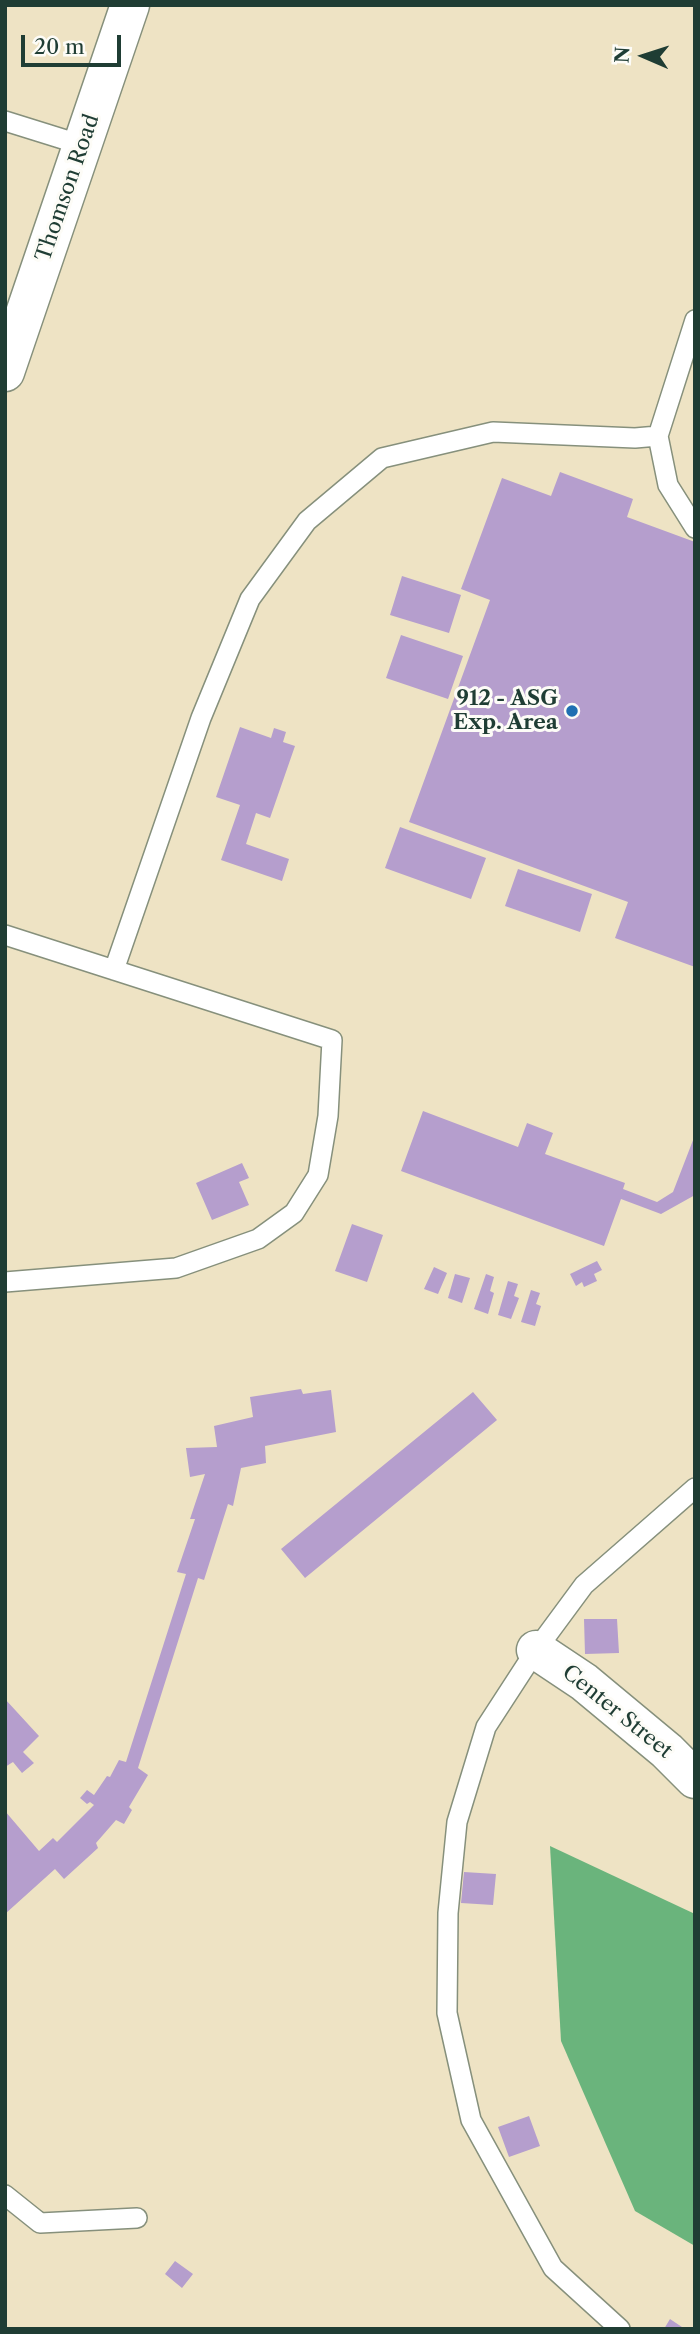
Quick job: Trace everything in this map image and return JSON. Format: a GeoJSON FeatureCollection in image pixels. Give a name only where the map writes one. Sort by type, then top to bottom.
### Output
{"type":"FeatureCollection","features":[{"type":"Feature","properties":{"kind":"street","name":"Thomson Road"},"geometry":{"type":"LineString","coordinates":[[5,372],[130,5]]}},
{"type":"Feature","properties":{"kind":"street","name":"Center Street"},"geometry":{"type":"LineString","coordinates":[[536,1650],[584,1682],[667,1751],[695,1779]]}},
{"type":"Feature","properties":{"kind":"lane"},"geometry":{"type":"LineString","coordinates":[[5,121],[82,145]]}},
{"type":"Feature","properties":{"kind":"lane"},"geometry":{"type":"LineString","coordinates":[[695,320],[658,436],[668,485],[695,528]]}},
{"type":"Feature","properties":{"kind":"lane"},"geometry":{"type":"LineString","coordinates":[[114,970],[201,718],[250,599],[307,521],[382,458],[493,432],[635,438],[658,436]]}},
{"type":"Feature","properties":{"kind":"lane"},"geometry":{"type":"LineString","coordinates":[[5,935],[332,1040],[328,1116],[318,1175],[293,1213],[258,1239],[176,1268],[5,1282]]}},
{"type":"Feature","properties":{"kind":"lane"},"geometry":{"type":"LineString","coordinates":[[620,2329],[553,2268],[471,2120],[447,2013],[448,1913],[457,1822],[486,1727],[536,1650],[584,1585],[695,1488]]}},
{"type":"Feature","properties":{"kind":"lane"},"geometry":{"type":"LineString","coordinates":[[5,2195],[40,2223],[137,2218]]}},
{"type":"Feature","properties":{"kind":"green space"},"geometry":{"type":"Polygon","coordinates":[[[550,1846],[695,1914],[695,2246],[635,2211],[561,2041],[550,1846]]]}},
{"type":"Feature","properties":{"kind":"building","name":"912 - ASG Exp. Area"},"geometry":{"type":"Polygon","coordinates":[[[560,472],[633,499],[627,517],[695,542],[695,967],[615,938],[628,902],[409,822],[490,600],[461,589],[502,478],[551,496],[560,472]]]}},
{"type":"Feature","properties":{"kind":"building"},"geometry":{"type":"Polygon","coordinates":[[[402,576],[461,595],[449,633],[390,615],[402,576]]]}},
{"type":"Feature","properties":{"kind":"building"},"geometry":{"type":"Polygon","coordinates":[[[401,635],[463,656],[448,699],[386,678],[401,635]]]}},
{"type":"Feature","properties":{"kind":"building"},"geometry":{"type":"Polygon","coordinates":[[[240,727],[271,738],[274,728],[286,732],[283,742],[295,746],[270,818],[256,813],[246,844],[289,859],[282,881],[221,860],[240,805],[216,797],[240,727]]]}},
{"type":"Feature","properties":{"kind":"building"},"geometry":{"type":"Polygon","coordinates":[[[400,827],[486,858],[471,899],[385,868],[400,827]]]}},
{"type":"Feature","properties":{"kind":"building"},"geometry":{"type":"Polygon","coordinates":[[[518,869],[592,894],[580,932],[505,906],[518,869]]]}},
{"type":"Feature","properties":{"kind":"building"},"geometry":{"type":"Polygon","coordinates":[[[423,1111],[518,1147],[527,1123],[553,1133],[545,1154],[625,1183],[623,1189],[657,1202],[673,1192],[695,1135],[695,1195],[661,1214],[621,1199],[604,1246],[401,1171],[423,1111]]]}},
{"type":"Feature","properties":{"kind":"building"},"geometry":{"type":"Polygon","coordinates":[[[242,1163],[249,1178],[239,1182],[249,1205],[212,1220],[196,1183],[242,1163]]]}},
{"type":"Feature","properties":{"kind":"building"},"geometry":{"type":"Polygon","coordinates":[[[352,1224],[383,1235],[367,1282],[335,1271],[352,1224]]]}},
{"type":"Feature","properties":{"kind":"building"},"geometry":{"type":"Polygon","coordinates":[[[597,1261],[602,1270],[594,1274],[597,1281],[584,1287],[582,1282],[576,1286],[570,1274],[597,1261]]]}},
{"type":"Feature","properties":{"kind":"building"},"geometry":{"type":"Polygon","coordinates":[[[434,1267],[447,1273],[438,1294],[424,1289],[434,1267]]]}},
{"type":"Feature","properties":{"kind":"building"},"geometry":{"type":"Polygon","coordinates":[[[455,1274],[470,1278],[462,1303],[448,1298],[455,1274]]]}},
{"type":"Feature","properties":{"kind":"building"},"geometry":{"type":"Polygon","coordinates":[[[486,1274],[494,1277],[490,1291],[494,1293],[488,1314],[474,1309],[486,1274]]]}},
{"type":"Feature","properties":{"kind":"building"},"geometry":{"type":"Polygon","coordinates":[[[508,1281],[518,1284],[514,1296],[519,1298],[511,1319],[498,1315],[508,1281]]]}},
{"type":"Feature","properties":{"kind":"building"},"geometry":{"type":"Polygon","coordinates":[[[531,1290],[540,1293],[536,1304],[541,1306],[535,1326],[521,1322],[531,1290]]]}},
{"type":"Feature","properties":{"kind":"building"},"geometry":{"type":"Polygon","coordinates":[[[301,1389],[303,1394],[331,1390],[336,1432],[265,1446],[266,1463],[241,1468],[233,1506],[228,1504],[204,1580],[198,1578],[138,1768],[148,1775],[129,1807],[132,1810],[124,1824],[116,1820],[96,1843],[98,1848],[64,1879],[55,1869],[5,1914],[5,1811],[39,1851],[53,1838],[57,1842],[94,1805],[90,1802],[87,1804],[80,1798],[87,1790],[94,1795],[107,1776],[110,1777],[119,1760],[126,1762],[186,1574],[177,1572],[195,1519],[190,1519],[205,1474],[190,1477],[186,1448],[217,1447],[214,1426],[253,1417],[250,1397],[301,1389]]]}},
{"type":"Feature","properties":{"kind":"building"},"geometry":{"type":"Polygon","coordinates":[[[473,1392],[497,1420],[305,1578],[281,1549],[473,1392]]]}},
{"type":"Feature","properties":{"kind":"building"},"geometry":{"type":"Polygon","coordinates":[[[584,1619],[617,1619],[619,1653],[585,1654],[584,1619]]]}},
{"type":"Feature","properties":{"kind":"building"},"geometry":{"type":"Polygon","coordinates":[[[5,1699],[39,1736],[23,1752],[34,1763],[22,1773],[13,1762],[5,1767],[5,1699]]]}},
{"type":"Feature","properties":{"kind":"building"},"geometry":{"type":"Polygon","coordinates":[[[464,1872],[496,1874],[493,1905],[461,1903],[464,1872]]]}},
{"type":"Feature","properties":{"kind":"building"},"geometry":{"type":"Polygon","coordinates":[[[529,2116],[540,2146],[509,2157],[498,2127],[529,2116]]]}},
{"type":"Feature","properties":{"kind":"building"},"geometry":{"type":"Polygon","coordinates":[[[175,2261],[193,2274],[182,2288],[165,2274],[175,2261]]]}},
{"type":"Feature","properties":{"kind":"building"},"geometry":{"type":"Polygon","coordinates":[[[670,2319],[685,2329],[664,2329],[670,2319]]]}},
{"type":"Feature","properties":{"kind":"place","name":"912 - ASG Exp. Area"},"geometry":{"type":"Point","coordinates":[572,711]}}]}
